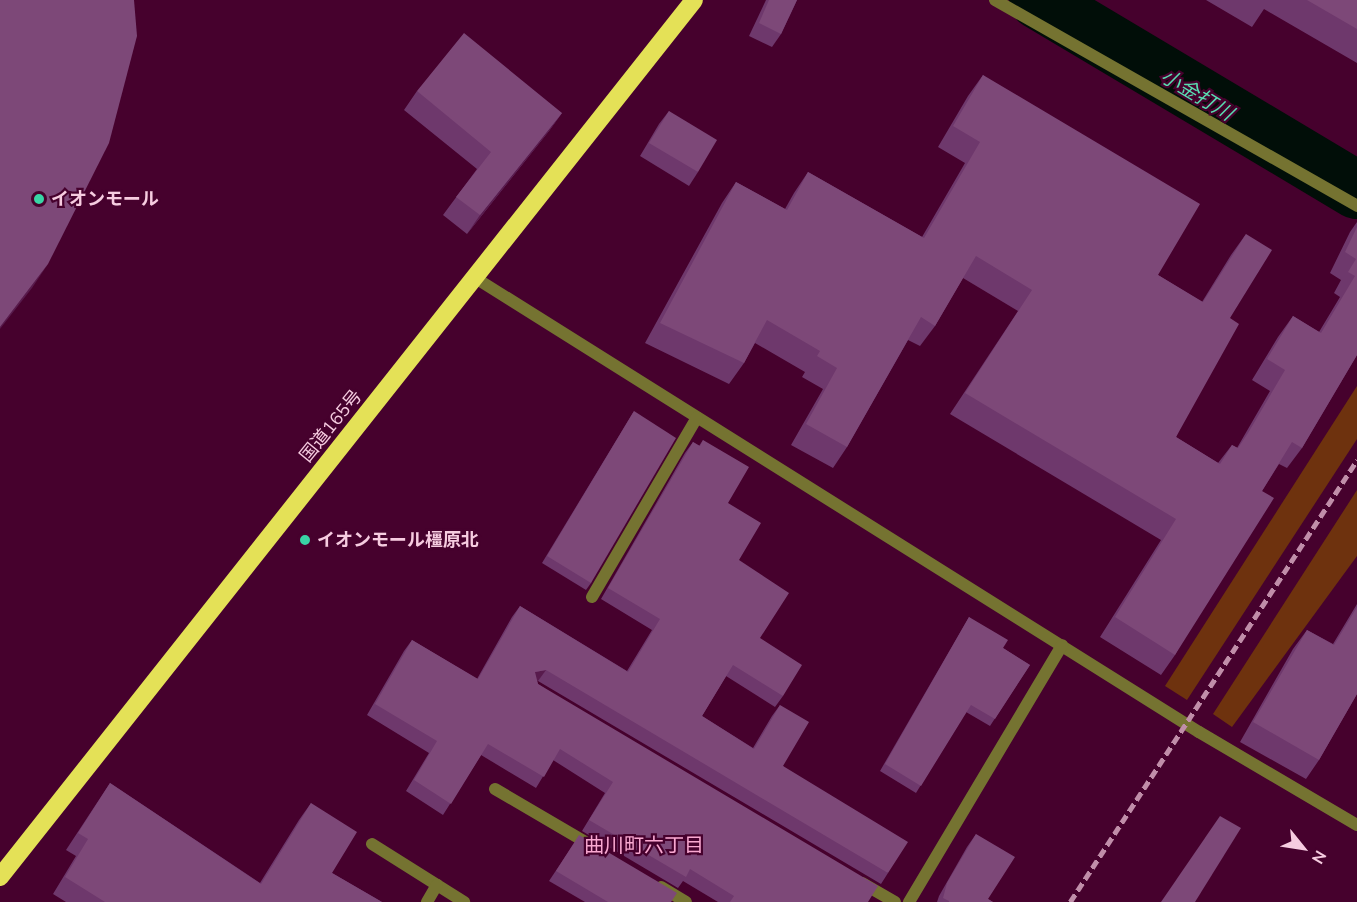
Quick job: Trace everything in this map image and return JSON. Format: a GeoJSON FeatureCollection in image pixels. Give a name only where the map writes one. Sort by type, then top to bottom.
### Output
{"type":"FeatureCollection","features":[{"type":"Feature","properties":{"kind":"highway","name":"国道165号"},"geometry":{"type":"LineString","coordinates":[[0,877],[477,279],[694,0]]}},
{"type":"Feature","properties":{"kind":"street"},"geometry":{"type":"LineString","coordinates":[[995,0],[1357,206]]}},
{"type":"Feature","properties":{"kind":"street"},"geometry":{"type":"LineString","coordinates":[[477,279],[1062,645],[1357,825]]}},
{"type":"Feature","properties":{"kind":"street"},"geometry":{"type":"LineString","coordinates":[[592,597],[696,417]]}},
{"type":"Feature","properties":{"kind":"street"},"geometry":{"type":"LineString","coordinates":[[909,902],[1062,645]]}},
{"type":"Feature","properties":{"kind":"street"},"geometry":{"type":"LineString","coordinates":[[495,789],[605,855]]}},
{"type":"Feature","properties":{"kind":"street"},"geometry":{"type":"LineString","coordinates":[[372,844],[464,902]]}},
{"type":"Feature","properties":{"kind":"street"},"geometry":{"type":"LineString","coordinates":[[645,878],[686,902]]}},
{"type":"Feature","properties":{"kind":"street"},"geometry":{"type":"LineString","coordinates":[[854,878],[895,902]]}},
{"type":"Feature","properties":{"kind":"street"},"geometry":{"type":"LineString","coordinates":[[428,902],[437,885]]}},
{"type":"Feature","properties":{"kind":"shaded area"},"geometry":{"type":"Polygon","coordinates":[[[1357,386],[1357,439],[1187,700],[1165,686],[1357,386]]]}},
{"type":"Feature","properties":{"kind":"shaded area"},"geometry":{"type":"Polygon","coordinates":[[[1357,490],[1357,556],[1232,727],[1213,714],[1357,490]]]}},
{"type":"Feature","properties":{"kind":"building","name":"イオンモール"},"geometry":{"type":"Polygon","coordinates":[[[0,0],[134,0],[137,36],[109,143],[48,264],[0,327],[0,0]]]}},
{"type":"Feature","properties":{"kind":"building"},"geometry":{"type":"Polygon","coordinates":[[[769,0],[797,0],[781,34],[759,23],[769,0]]]}},
{"type":"Feature","properties":{"kind":"building"},"geometry":{"type":"Polygon","coordinates":[[[1307,0],[1357,0],[1357,29],[1307,0]]]}},
{"type":"Feature","properties":{"kind":"building"},"geometry":{"type":"Polygon","coordinates":[[[464,33],[562,113],[480,215],[456,197],[491,152],[417,91],[464,33]]]}},
{"type":"Feature","properties":{"kind":"building"},"geometry":{"type":"Polygon","coordinates":[[[983,75],[1200,204],[1158,275],[1203,302],[1246,234],[1272,250],[1230,318],[1239,324],[1176,437],[1220,464],[1232,445],[1238,448],[1285,370],[1267,359],[1293,316],[1321,333],[1355,276],[1348,272],[1356,259],[1345,252],[1357,227],[1357,355],[1302,448],[1292,442],[1262,491],[1274,498],[1175,655],[1115,617],[1176,519],[965,393],[1032,290],[976,256],[935,326],[921,317],[847,447],[806,424],[837,368],[817,356],[820,351],[767,320],[744,363],[660,323],[736,182],[787,210],[808,172],[924,238],[980,142],[953,126],[983,75]]]}},
{"type":"Feature","properties":{"kind":"building"},"geometry":{"type":"Polygon","coordinates":[[[669,111],[717,140],[698,172],[649,143],[669,111]]]}},
{"type":"Feature","properties":{"kind":"building"},"geometry":{"type":"Polygon","coordinates":[[[634,411],[676,438],[591,583],[547,556],[634,411]]]}},
{"type":"Feature","properties":{"kind":"building"},"geometry":{"type":"Polygon","coordinates":[[[703,440],[749,467],[728,503],[761,523],[739,560],[789,593],[760,638],[802,665],[783,696],[733,665],[702,716],[754,749],[780,705],[809,722],[783,766],[908,842],[888,873],[546,670],[535,672],[538,684],[878,886],[868,902],[730,902],[734,896],[690,869],[686,877],[589,820],[613,782],[560,749],[544,777],[488,744],[451,804],[414,780],[437,741],[375,704],[412,640],[478,679],[520,606],[628,672],[660,619],[608,588],[693,442],[700,446],[703,440]]]}},
{"type":"Feature","properties":{"kind":"building"},"geometry":{"type":"Polygon","coordinates":[[[1357,607],[1357,694],[1319,760],[1253,722],[1307,630],[1334,645],[1357,607]]]}},
{"type":"Feature","properties":{"kind":"building"},"geometry":{"type":"Polygon","coordinates":[[[969,617],[1008,640],[1003,648],[1030,665],[995,719],[971,705],[921,786],[885,764],[969,617]]]}},
{"type":"Feature","properties":{"kind":"building"},"geometry":{"type":"Polygon","coordinates":[[[110,783],[261,884],[311,803],[357,832],[332,873],[382,902],[105,902],[65,877],[88,839],[78,833],[110,783]]]}},
{"type":"Feature","properties":{"kind":"building"},"geometry":{"type":"Polygon","coordinates":[[[1220,816],[1241,828],[1195,902],[1161,902],[1220,816]]]}},
{"type":"Feature","properties":{"kind":"building"},"geometry":{"type":"Polygon","coordinates":[[[976,834],[1015,857],[988,899],[993,902],[949,902],[943,898],[947,883],[976,834]]]}},
{"type":"Feature","properties":{"kind":"building"},"geometry":{"type":"Polygon","coordinates":[[[579,835],[677,893],[671,902],[608,902],[556,871],[579,835]]]}},
{"type":"Feature","properties":{"kind":"waterway","name":"小金打川"},"geometry":{"type":"LineString","coordinates":[[1038,0],[1357,190]]}},
{"type":"Feature","properties":{"kind":"railway"},"geometry":{"type":"LineString","coordinates":[[1070,902],[1357,460]]}},
{"type":"Feature","properties":{"kind":"place","name":"イオンモール"},"geometry":{"type":"Point","coordinates":[39,199]}},
{"type":"Feature","properties":{"kind":"place","name":"イオンモール橿原北"},"geometry":{"type":"Point","coordinates":[305,540]}},
{"type":"Feature","properties":{"kind":"district","name":"曲川町六丁目"},"geometry":{"type":"Point","coordinates":[644,845]}}]}
